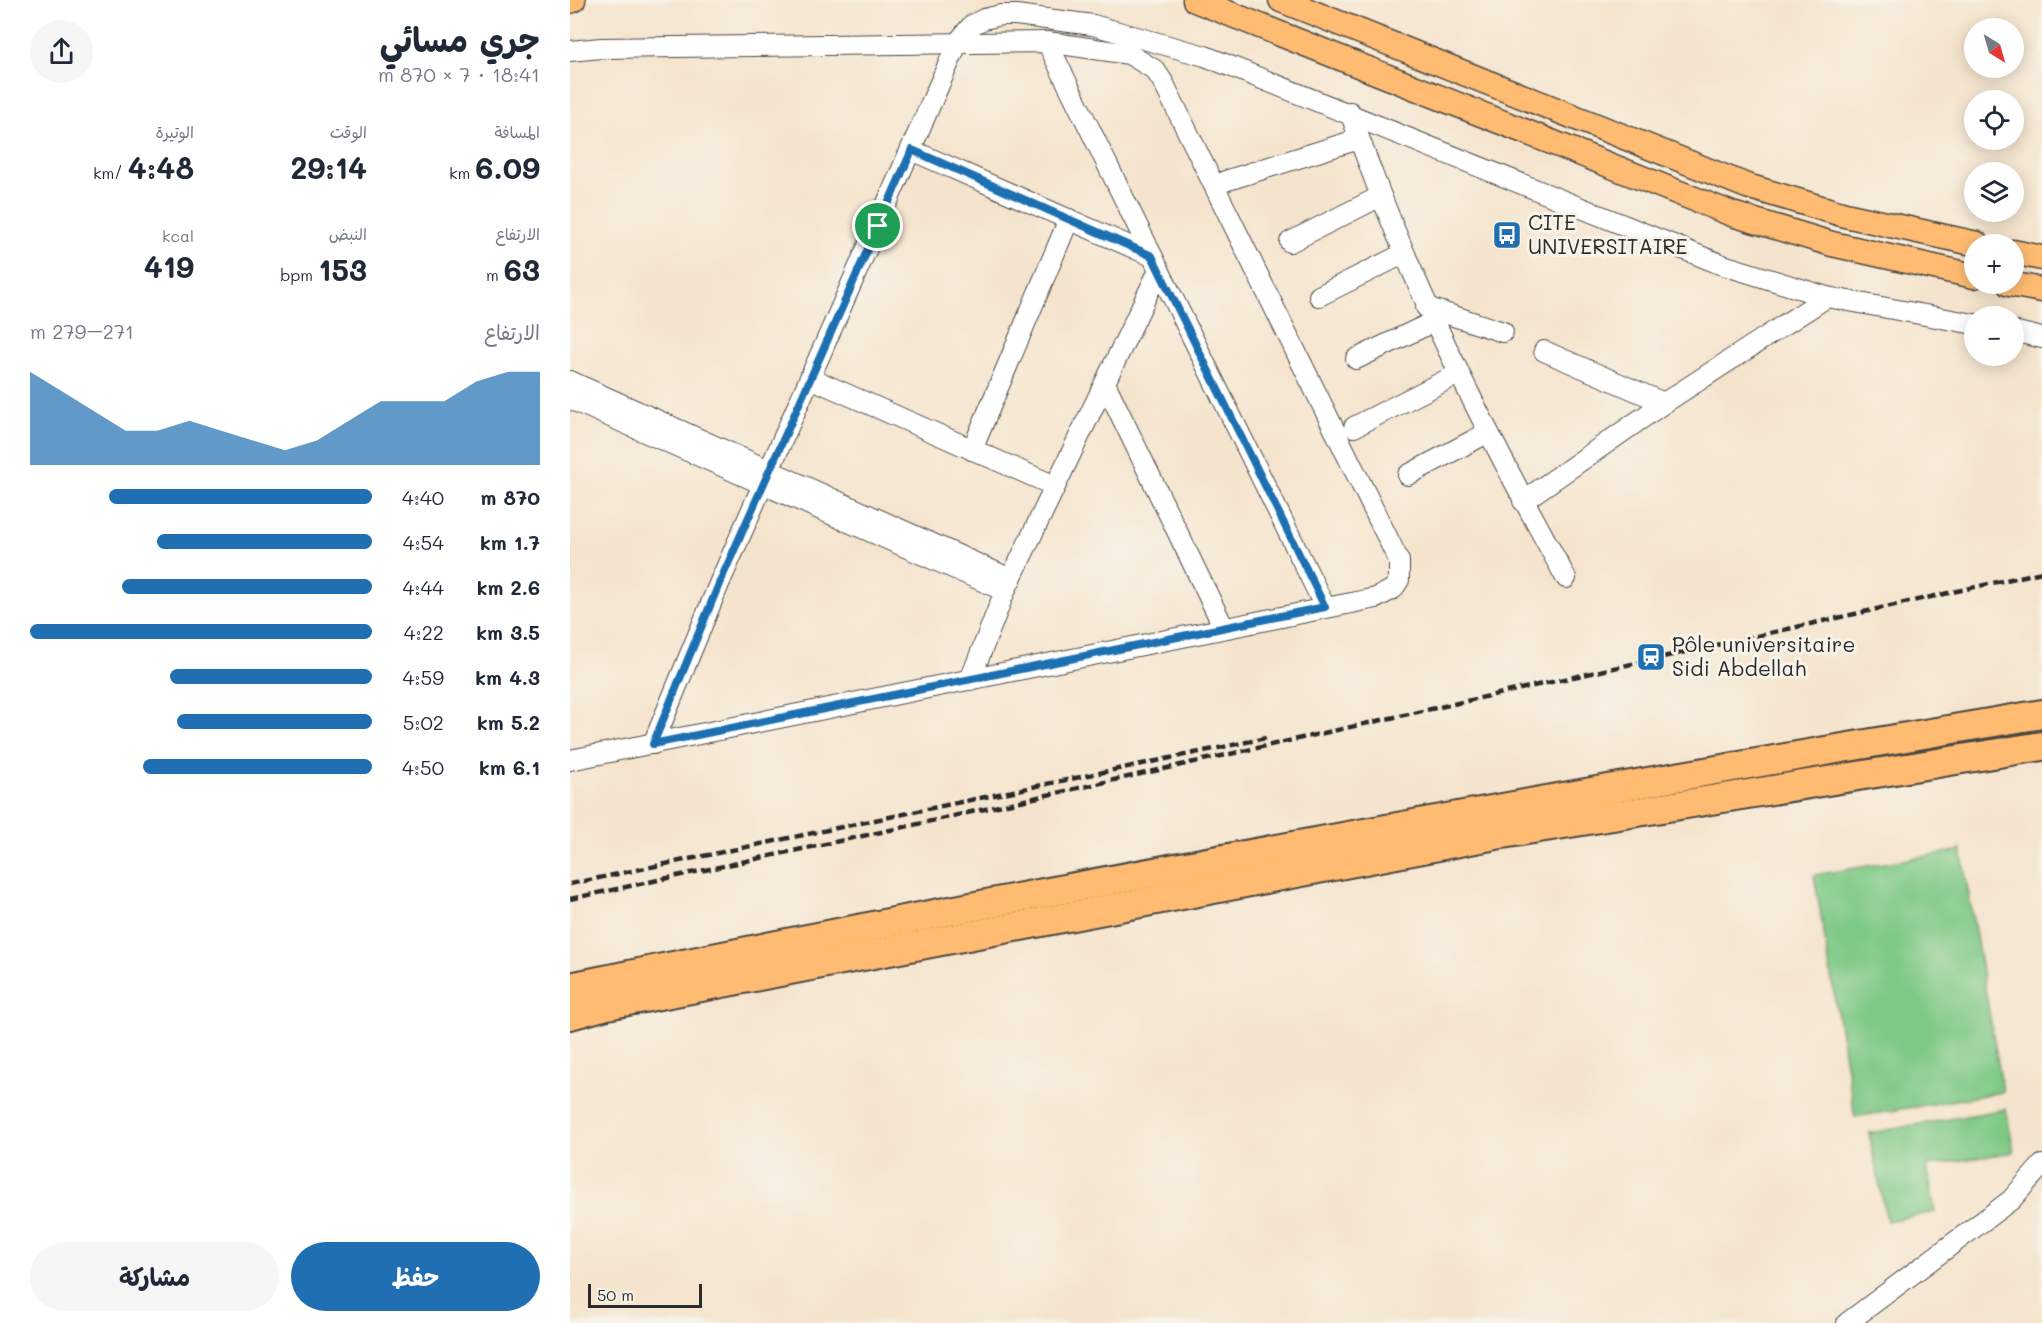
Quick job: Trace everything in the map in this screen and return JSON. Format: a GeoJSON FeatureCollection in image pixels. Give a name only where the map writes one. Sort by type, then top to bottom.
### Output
{"type":"FeatureCollection","features":[{"type":"Feature","properties":{"kind":"highway"},"geometry":{"type":"LineString","coordinates":[[570,987],[1275,848],[2042,714]]}},
{"type":"Feature","properties":{"kind":"highway"},"geometry":{"type":"LineString","coordinates":[[570,1015],[607,1005],[1497,836],[2042,746]]}},
{"type":"Feature","properties":{"kind":"main road"},"geometry":{"type":"LineString","coordinates":[[1195,0],[1732,214],[1832,244],[1964,274]]}},
{"type":"Feature","properties":{"kind":"main road"},"geometry":{"type":"LineString","coordinates":[[1281,0],[1747,186],[1845,215],[1964,241]]}},
{"type":"Feature","properties":{"kind":"main road"},"geometry":{"type":"LineString","coordinates":[[2024,254],[2042,258]]}},
{"type":"Feature","properties":{"kind":"main road"},"geometry":{"type":"LineString","coordinates":[[2024,287],[2042,291]]}},
{"type":"Feature","properties":{"kind":"street"},"geometry":{"type":"LineString","coordinates":[[653,744],[719,584],[958,42],[972,25],[1001,15],[1093,24],[1206,56],[1350,112],[1685,251],[1827,297],[1964,322]]}},
{"type":"Feature","properties":{"kind":"street"},"geometry":{"type":"LineString","coordinates":[[1047,42],[1325,607]]}},
{"type":"Feature","properties":{"kind":"street"},"geometry":{"type":"LineString","coordinates":[[570,51],[601,48],[1047,42],[1129,54],[1149,65],[1163,82],[1388,539],[1401,570],[1394,589],[1385,595],[570,760]]}},
{"type":"Feature","properties":{"kind":"street"},"geometry":{"type":"LineString","coordinates":[[1350,112],[1379,197],[1430,314],[1487,434],[1566,578]]}},
{"type":"Feature","properties":{"kind":"street"},"geometry":{"type":"LineString","coordinates":[[1225,181],[1359,139]]}},
{"type":"Feature","properties":{"kind":"street"},"geometry":{"type":"LineString","coordinates":[[912,150],[1069,219],[1156,263]]}},
{"type":"Feature","properties":{"kind":"street"},"geometry":{"type":"LineString","coordinates":[[1290,242],[1379,197]]}},
{"type":"Feature","properties":{"kind":"street"},"geometry":{"type":"LineString","coordinates":[[972,450],[1069,219]]}},
{"type":"Feature","properties":{"kind":"street"},"geometry":{"type":"LineString","coordinates":[[1319,296],[1403,254]]}},
{"type":"Feature","properties":{"kind":"street"},"geometry":{"type":"LineString","coordinates":[[970,680],[1008,585],[1105,383],[1156,263]]}},
{"type":"Feature","properties":{"kind":"street"},"geometry":{"type":"LineString","coordinates":[[1523,501],[1664,403],[1827,297]]}},
{"type":"Feature","properties":{"kind":"street"},"geometry":{"type":"LineString","coordinates":[[1356,358],[1430,314],[1503,332]]}},
{"type":"Feature","properties":{"kind":"street"},"geometry":{"type":"LineString","coordinates":[[2024,334],[2042,338]]}},
{"type":"Feature","properties":{"kind":"street"},"geometry":{"type":"LineString","coordinates":[[1544,351],[1664,403]]}},
{"type":"Feature","properties":{"kind":"street"},"geometry":{"type":"LineString","coordinates":[[1354,427],[1458,374]]}},
{"type":"Feature","properties":{"kind":"street"},"geometry":{"type":"LineString","coordinates":[[810,378],[1054,486]]}},
{"type":"Feature","properties":{"kind":"street"},"geometry":{"type":"LineString","coordinates":[[570,381],[767,478]]}},
{"type":"Feature","properties":{"kind":"street"},"geometry":{"type":"LineString","coordinates":[[1105,383],[1224,628]]}},
{"type":"Feature","properties":{"kind":"street"},"geometry":{"type":"LineString","coordinates":[[570,399],[767,478],[1008,585]]}},
{"type":"Feature","properties":{"kind":"street"},"geometry":{"type":"LineString","coordinates":[[1408,475],[1487,434]]}},
{"type":"Feature","properties":{"kind":"street"},"geometry":{"type":"LineString","coordinates":[[1847,1323],[2011,1200],[2042,1165]]}},
{"type":"Feature","properties":{"kind":"green space"},"geometry":{"type":"Polygon","coordinates":[[[1961,850],[2003,1092],[1855,1117],[1814,875],[1961,850]]]}},
{"type":"Feature","properties":{"kind":"green space"},"geometry":{"type":"Polygon","coordinates":[[[2006,1109],[2014,1152],[1927,1166],[1935,1212],[1887,1221],[1869,1133],[2006,1109]]]}},
{"type":"Feature","properties":{"kind":"railway"},"geometry":{"type":"LineString","coordinates":[[570,899],[909,826],[2042,572]]}},
{"type":"Feature","properties":{"kind":"railway"},"geometry":{"type":"LineString","coordinates":[[570,884],[1266,738]]}},
{"type":"Feature","properties":{"kind":"place","name":"CITE UNIVERSITAIRE"},"geometry":{"type":"Point","coordinates":[1507,235]}},
{"type":"Feature","properties":{"kind":"place","name":"Pôle universitaire Sidi Abdellah"},"geometry":{"type":"Point","coordinates":[1651,657]}},
{"type":"Feature","properties":{"kind":"route"},"geometry":{"type":"LineString","coordinates":[[912,150],[1152,256],[1325,607],[653,744],[719,584],[878,226],[912,150]]}}]}
